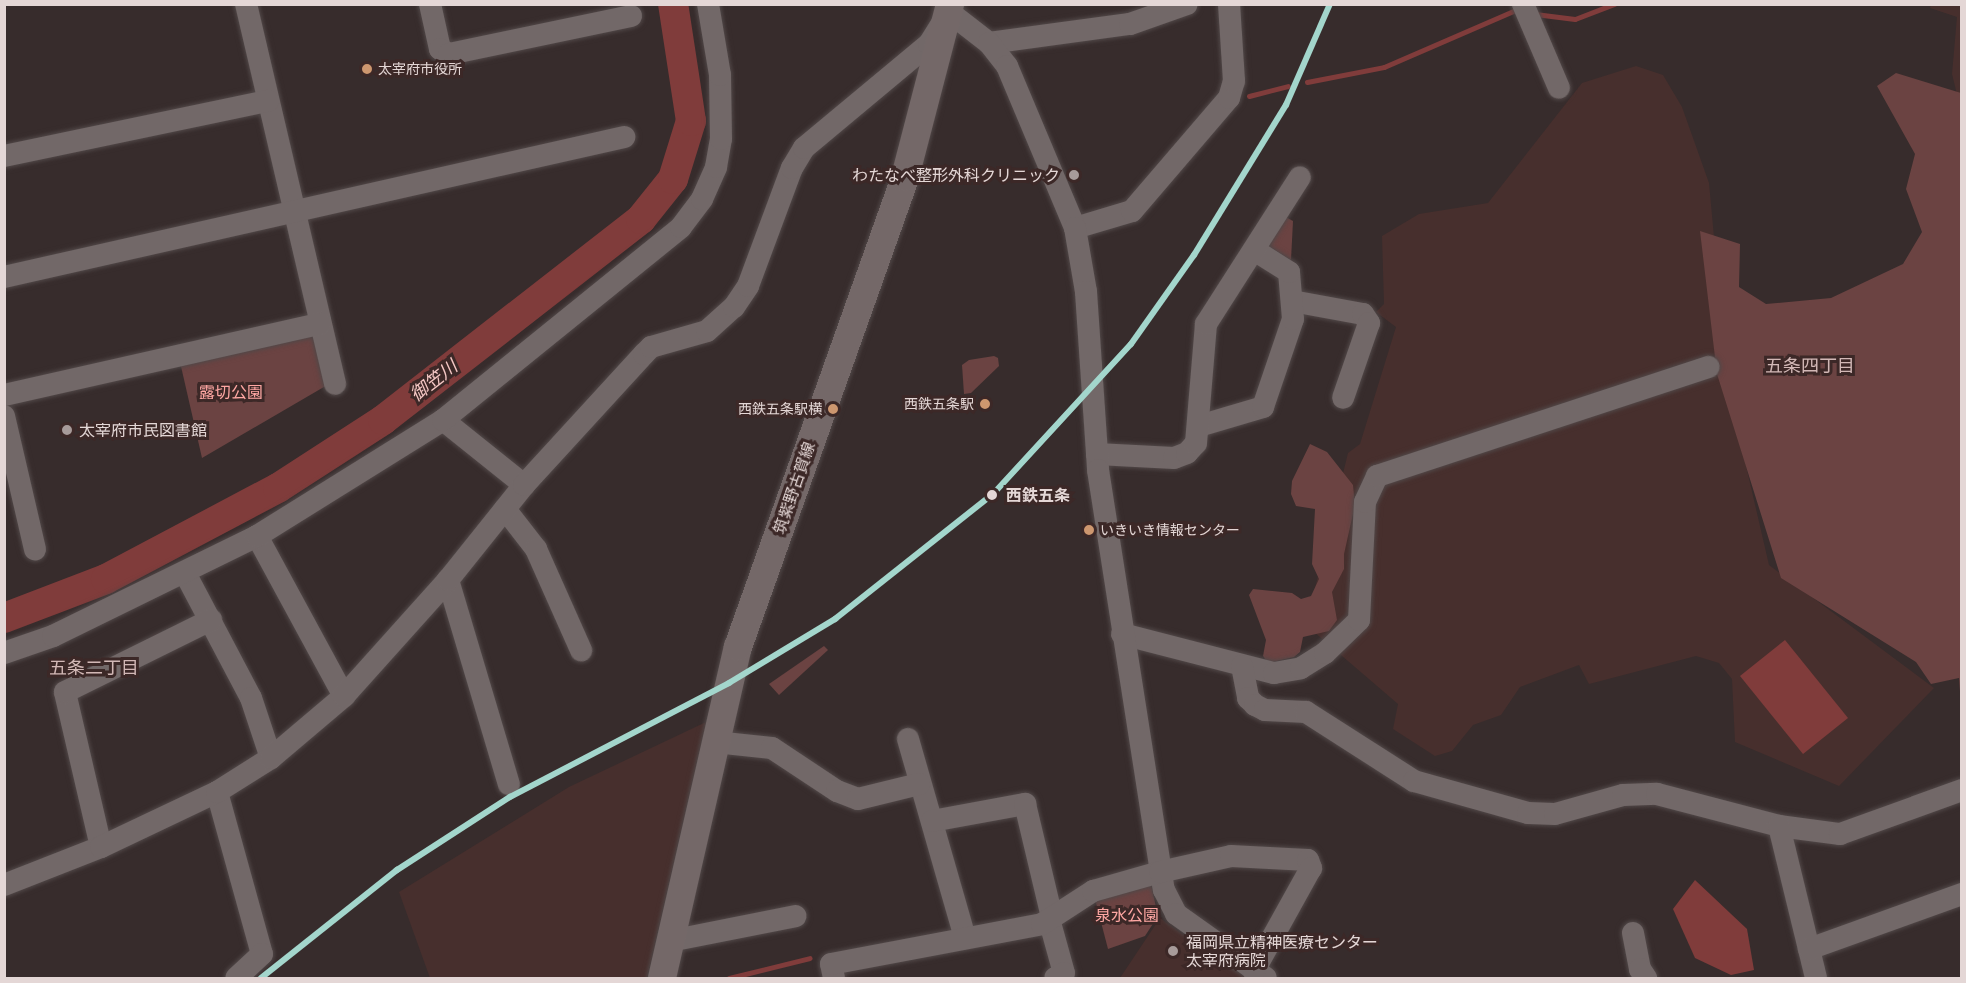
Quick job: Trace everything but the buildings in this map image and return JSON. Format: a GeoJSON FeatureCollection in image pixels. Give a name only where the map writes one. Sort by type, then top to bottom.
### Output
{"type":"FeatureCollection","features":[{"type":"Feature","properties":{"kind":"main road","name":"筑紫野古賀線"},"geometry":{"type":"LineString","coordinates":[[662,978],[738,647],[905,177],[949,8]]}},
{"type":"Feature","properties":{"kind":"street"},"geometry":{"type":"LineString","coordinates":[[246,4],[334,384]]}},
{"type":"Feature","properties":{"kind":"street"},"geometry":{"type":"LineString","coordinates":[[430,4],[440,49],[449,54],[631,16]]}},
{"type":"Feature","properties":{"kind":"street"},"geometry":{"type":"LineString","coordinates":[[4,653],[53,636],[257,536],[443,420],[681,227],[702,199],[716,167],[722,139],[720,75],[708,4]]}},
{"type":"Feature","properties":{"kind":"street"},"geometry":{"type":"LineString","coordinates":[[989,43],[1130,24],[1187,4]]}},
{"type":"Feature","properties":{"kind":"street"},"geometry":{"type":"LineString","coordinates":[[1075,228],[1132,211],[1229,98],[1234,81],[1229,4]]}},
{"type":"Feature","properties":{"kind":"street"},"geometry":{"type":"LineString","coordinates":[[1523,4],[1559,88]]}},
{"type":"Feature","properties":{"kind":"street"},"geometry":{"type":"LineString","coordinates":[[4,885],[101,847],[217,792],[271,758],[344,696],[448,580],[524,485],[651,347],[707,331],[734,308],[748,286],[792,168],[804,148],[929,44],[949,8],[989,43],[1007,66],[1075,228],[1086,292],[1096,454],[1122,634],[1160,872],[1176,914],[1260,974],[1311,868],[1308,860],[1231,856],[1160,872],[1093,891],[1050,918],[965,938],[831,964],[834,978]]}},
{"type":"Feature","properties":{"kind":"street"},"geometry":{"type":"LineString","coordinates":[[4,156],[268,101]]}},
{"type":"Feature","properties":{"kind":"street"},"geometry":{"type":"LineString","coordinates":[[4,277],[624,137]]}},
{"type":"Feature","properties":{"kind":"street"},"geometry":{"type":"LineString","coordinates":[[1096,454],[1174,458],[1187,453],[1196,442],[1206,324],[1300,177]]}},
{"type":"Feature","properties":{"kind":"street"},"geometry":{"type":"LineString","coordinates":[[1199,426],[1263,407],[1293,319],[1289,272],[1254,250]]}},
{"type":"Feature","properties":{"kind":"street"},"geometry":{"type":"LineString","coordinates":[[1292,301],[1363,314],[1369,323],[1343,398]]}},
{"type":"Feature","properties":{"kind":"street"},"geometry":{"type":"LineString","coordinates":[[4,395],[320,324]]}},
{"type":"Feature","properties":{"kind":"street"},"geometry":{"type":"LineString","coordinates":[[1122,634],[1274,673],[1301,668],[1325,653],[1359,620],[1365,502],[1377,476],[1709,367]]}},
{"type":"Feature","properties":{"kind":"street"},"geometry":{"type":"LineString","coordinates":[[4,416],[35,549]]}},
{"type":"Feature","properties":{"kind":"street"},"geometry":{"type":"LineString","coordinates":[[443,420],[524,485]]}},
{"type":"Feature","properties":{"kind":"street"},"geometry":{"type":"LineString","coordinates":[[505,509],[536,549],[581,650]]}},
{"type":"Feature","properties":{"kind":"street"},"geometry":{"type":"LineString","coordinates":[[257,536],[344,696]]}},
{"type":"Feature","properties":{"kind":"street"},"geometry":{"type":"LineString","coordinates":[[185,573],[252,698],[271,758]]}},
{"type":"Feature","properties":{"kind":"street"},"geometry":{"type":"LineString","coordinates":[[448,580],[509,784]]}},
{"type":"Feature","properties":{"kind":"street"},"geometry":{"type":"LineString","coordinates":[[101,847],[65,692],[211,620]]}},
{"type":"Feature","properties":{"kind":"street"},"geometry":{"type":"LineString","coordinates":[[1242,666],[1248,698],[1265,710],[1305,712],[1414,781],[1528,813],[1555,814],[1623,795],[1657,795],[1779,826],[1840,834],[1962,790]]}},
{"type":"Feature","properties":{"kind":"street"},"geometry":{"type":"LineString","coordinates":[[908,739],[919,784],[965,938]]}},
{"type":"Feature","properties":{"kind":"street"},"geometry":{"type":"LineString","coordinates":[[715,742],[772,748],[837,791],[858,799],[919,784]]}},
{"type":"Feature","properties":{"kind":"street"},"geometry":{"type":"LineString","coordinates":[[217,792],[262,954],[236,978]]}},
{"type":"Feature","properties":{"kind":"street"},"geometry":{"type":"LineString","coordinates":[[932,822],[1025,804],[1064,973],[1055,978]]}},
{"type":"Feature","properties":{"kind":"street"},"geometry":{"type":"LineString","coordinates":[[1779,826],[1816,978]]}},
{"type":"Feature","properties":{"kind":"street"},"geometry":{"type":"LineString","coordinates":[[1809,949],[1962,894]]}},
{"type":"Feature","properties":{"kind":"street"},"geometry":{"type":"LineString","coordinates":[[670,941],[796,916]]}},
{"type":"Feature","properties":{"kind":"street"},"geometry":{"type":"LineString","coordinates":[[1633,933],[1640,969],[1646,978]]}},
{"type":"Feature","properties":{"kind":"shaded area"},"geometry":{"type":"Polygon","coordinates":[[[1931,5],[1961,5],[1961,111],[1952,74],[1957,17],[1930,8],[1931,5]]]}},
{"type":"Feature","properties":{"kind":"shaded area"},"geometry":{"type":"Polygon","coordinates":[[[1636,66],[1663,75],[1682,107],[1709,183],[1728,388],[1769,565],[1934,688],[1839,786],[1735,742],[1732,679],[1719,663],[1696,656],[1589,684],[1579,665],[1520,687],[1501,715],[1473,725],[1452,751],[1435,756],[1393,729],[1398,704],[1306,625],[1348,453],[1360,444],[1396,327],[1376,312],[1384,304],[1382,236],[1419,214],[1488,203],[1582,83],[1636,66]]]}},
{"type":"Feature","properties":{"kind":"shaded area"},"geometry":{"type":"Polygon","coordinates":[[[1785,640],[1848,718],[1803,754],[1740,676],[1785,640]]]}},
{"type":"Feature","properties":{"kind":"shaded area"},"geometry":{"type":"Polygon","coordinates":[[[706,722],[647,978],[430,978],[399,892],[569,787],[706,722]]]}},
{"type":"Feature","properties":{"kind":"shaded area"},"geometry":{"type":"Polygon","coordinates":[[[1695,880],[1747,929],[1754,970],[1731,975],[1695,958],[1673,909],[1695,880]]]}},
{"type":"Feature","properties":{"kind":"shaded area","name":"福岡県立精神医療センター 太宰府病院"},"geometry":{"type":"Polygon","coordinates":[[[1160,918],[1182,934],[1249,978],[1120,978],[1160,918]]]}},
{"type":"Feature","properties":{"kind":"green space"},"geometry":{"type":"Polygon","coordinates":[[[1896,73],[1961,93],[1961,705],[1959,678],[1931,684],[1916,662],[1781,578],[1717,374],[1700,231],[1740,244],[1739,287],[1766,304],[1831,298],[1903,264],[1922,232],[1906,189],[1915,154],[1877,86],[1896,73]]]}},
{"type":"Feature","properties":{"kind":"green space"},"geometry":{"type":"Polygon","coordinates":[[[1284,216],[1293,221],[1291,260],[1265,244],[1284,216]]]}},
{"type":"Feature","properties":{"kind":"green space","name":"露切公園"},"geometry":{"type":"Polygon","coordinates":[[[310,331],[319,337],[329,384],[202,458],[180,362],[310,331]]]}},
{"type":"Feature","properties":{"kind":"green space"},"geometry":{"type":"Polygon","coordinates":[[[994,356],[998,358],[999,366],[971,393],[964,394],[962,365],[969,360],[994,356]]]}},
{"type":"Feature","properties":{"kind":"green space"},"geometry":{"type":"Polygon","coordinates":[[[1310,444],[1327,452],[1353,485],[1355,505],[1344,554],[1344,569],[1332,592],[1337,620],[1329,631],[1303,637],[1300,652],[1294,657],[1268,663],[1263,656],[1266,640],[1249,595],[1253,589],[1292,593],[1301,599],[1311,596],[1319,579],[1312,564],[1315,509],[1296,506],[1291,494],[1292,481],[1310,444]]]}},
{"type":"Feature","properties":{"kind":"green space"},"geometry":{"type":"Polygon","coordinates":[[[824,646],[828,650],[779,695],[769,684],[824,646]]]}},
{"type":"Feature","properties":{"kind":"green space","name":"泉水公園"},"geometry":{"type":"Polygon","coordinates":[[[1150,880],[1158,916],[1145,936],[1108,949],[1095,899],[1150,880]]]}},
{"type":"Feature","properties":{"kind":"waterway","name":"御笠川"},"geometry":{"type":"LineString","coordinates":[[4,618],[106,579],[278,488],[383,420],[641,219],[673,179],[691,121],[673,4]]}},
{"type":"Feature","properties":{"kind":"waterway"},"geometry":{"type":"LineString","coordinates":[[1535,14],[1575,19],[1614,4]]}},
{"type":"Feature","properties":{"kind":"waterway"},"geometry":{"type":"LineString","coordinates":[[1307,82],[1384,67],[1516,10]]}},
{"type":"Feature","properties":{"kind":"waterway"},"geometry":{"type":"LineString","coordinates":[[1249,96],[1288,86]]}},
{"type":"Feature","properties":{"kind":"waterway"},"geometry":{"type":"LineString","coordinates":[[729,978],[810,958]]}},
{"type":"Feature","properties":{"kind":"transit line"},"geometry":{"type":"LineString","coordinates":[[261,978],[397,870],[510,797],[729,683],[835,619],[994,493],[1131,344],[1194,255],[1286,105],[1330,4]]}},
{"type":"Feature","properties":{"kind":"place","name":"太宰府市役所"},"geometry":{"type":"Point","coordinates":[367,69]}},
{"type":"Feature","properties":{"kind":"place","name":"わたなべ整形外科クリニック"},"geometry":{"type":"Point","coordinates":[1074,175]}},
{"type":"Feature","properties":{"kind":"place","name":"西鉄五条駅"},"geometry":{"type":"Point","coordinates":[985,404]}},
{"type":"Feature","properties":{"kind":"place","name":"西鉄五条駅横"},"geometry":{"type":"Point","coordinates":[833,409]}},
{"type":"Feature","properties":{"kind":"place","name":"太宰府市民図書館"},"geometry":{"type":"Point","coordinates":[67,430]}},
{"type":"Feature","properties":{"kind":"place","name":"西鉄五条"},"geometry":{"type":"Point","coordinates":[992,495]}},
{"type":"Feature","properties":{"kind":"place","name":"いきいき情報センター"},"geometry":{"type":"Point","coordinates":[1089,530]}},
{"type":"Feature","properties":{"kind":"place","name":"福岡県立精神医療センター 太宰府病院"},"geometry":{"type":"Point","coordinates":[1173,951]}},
{"type":"Feature","properties":{"kind":"district","name":"五条四丁目"},"geometry":{"type":"Point","coordinates":[1810,366]}},
{"type":"Feature","properties":{"kind":"district","name":"五条二丁目"},"geometry":{"type":"Point","coordinates":[94,668]}}]}
